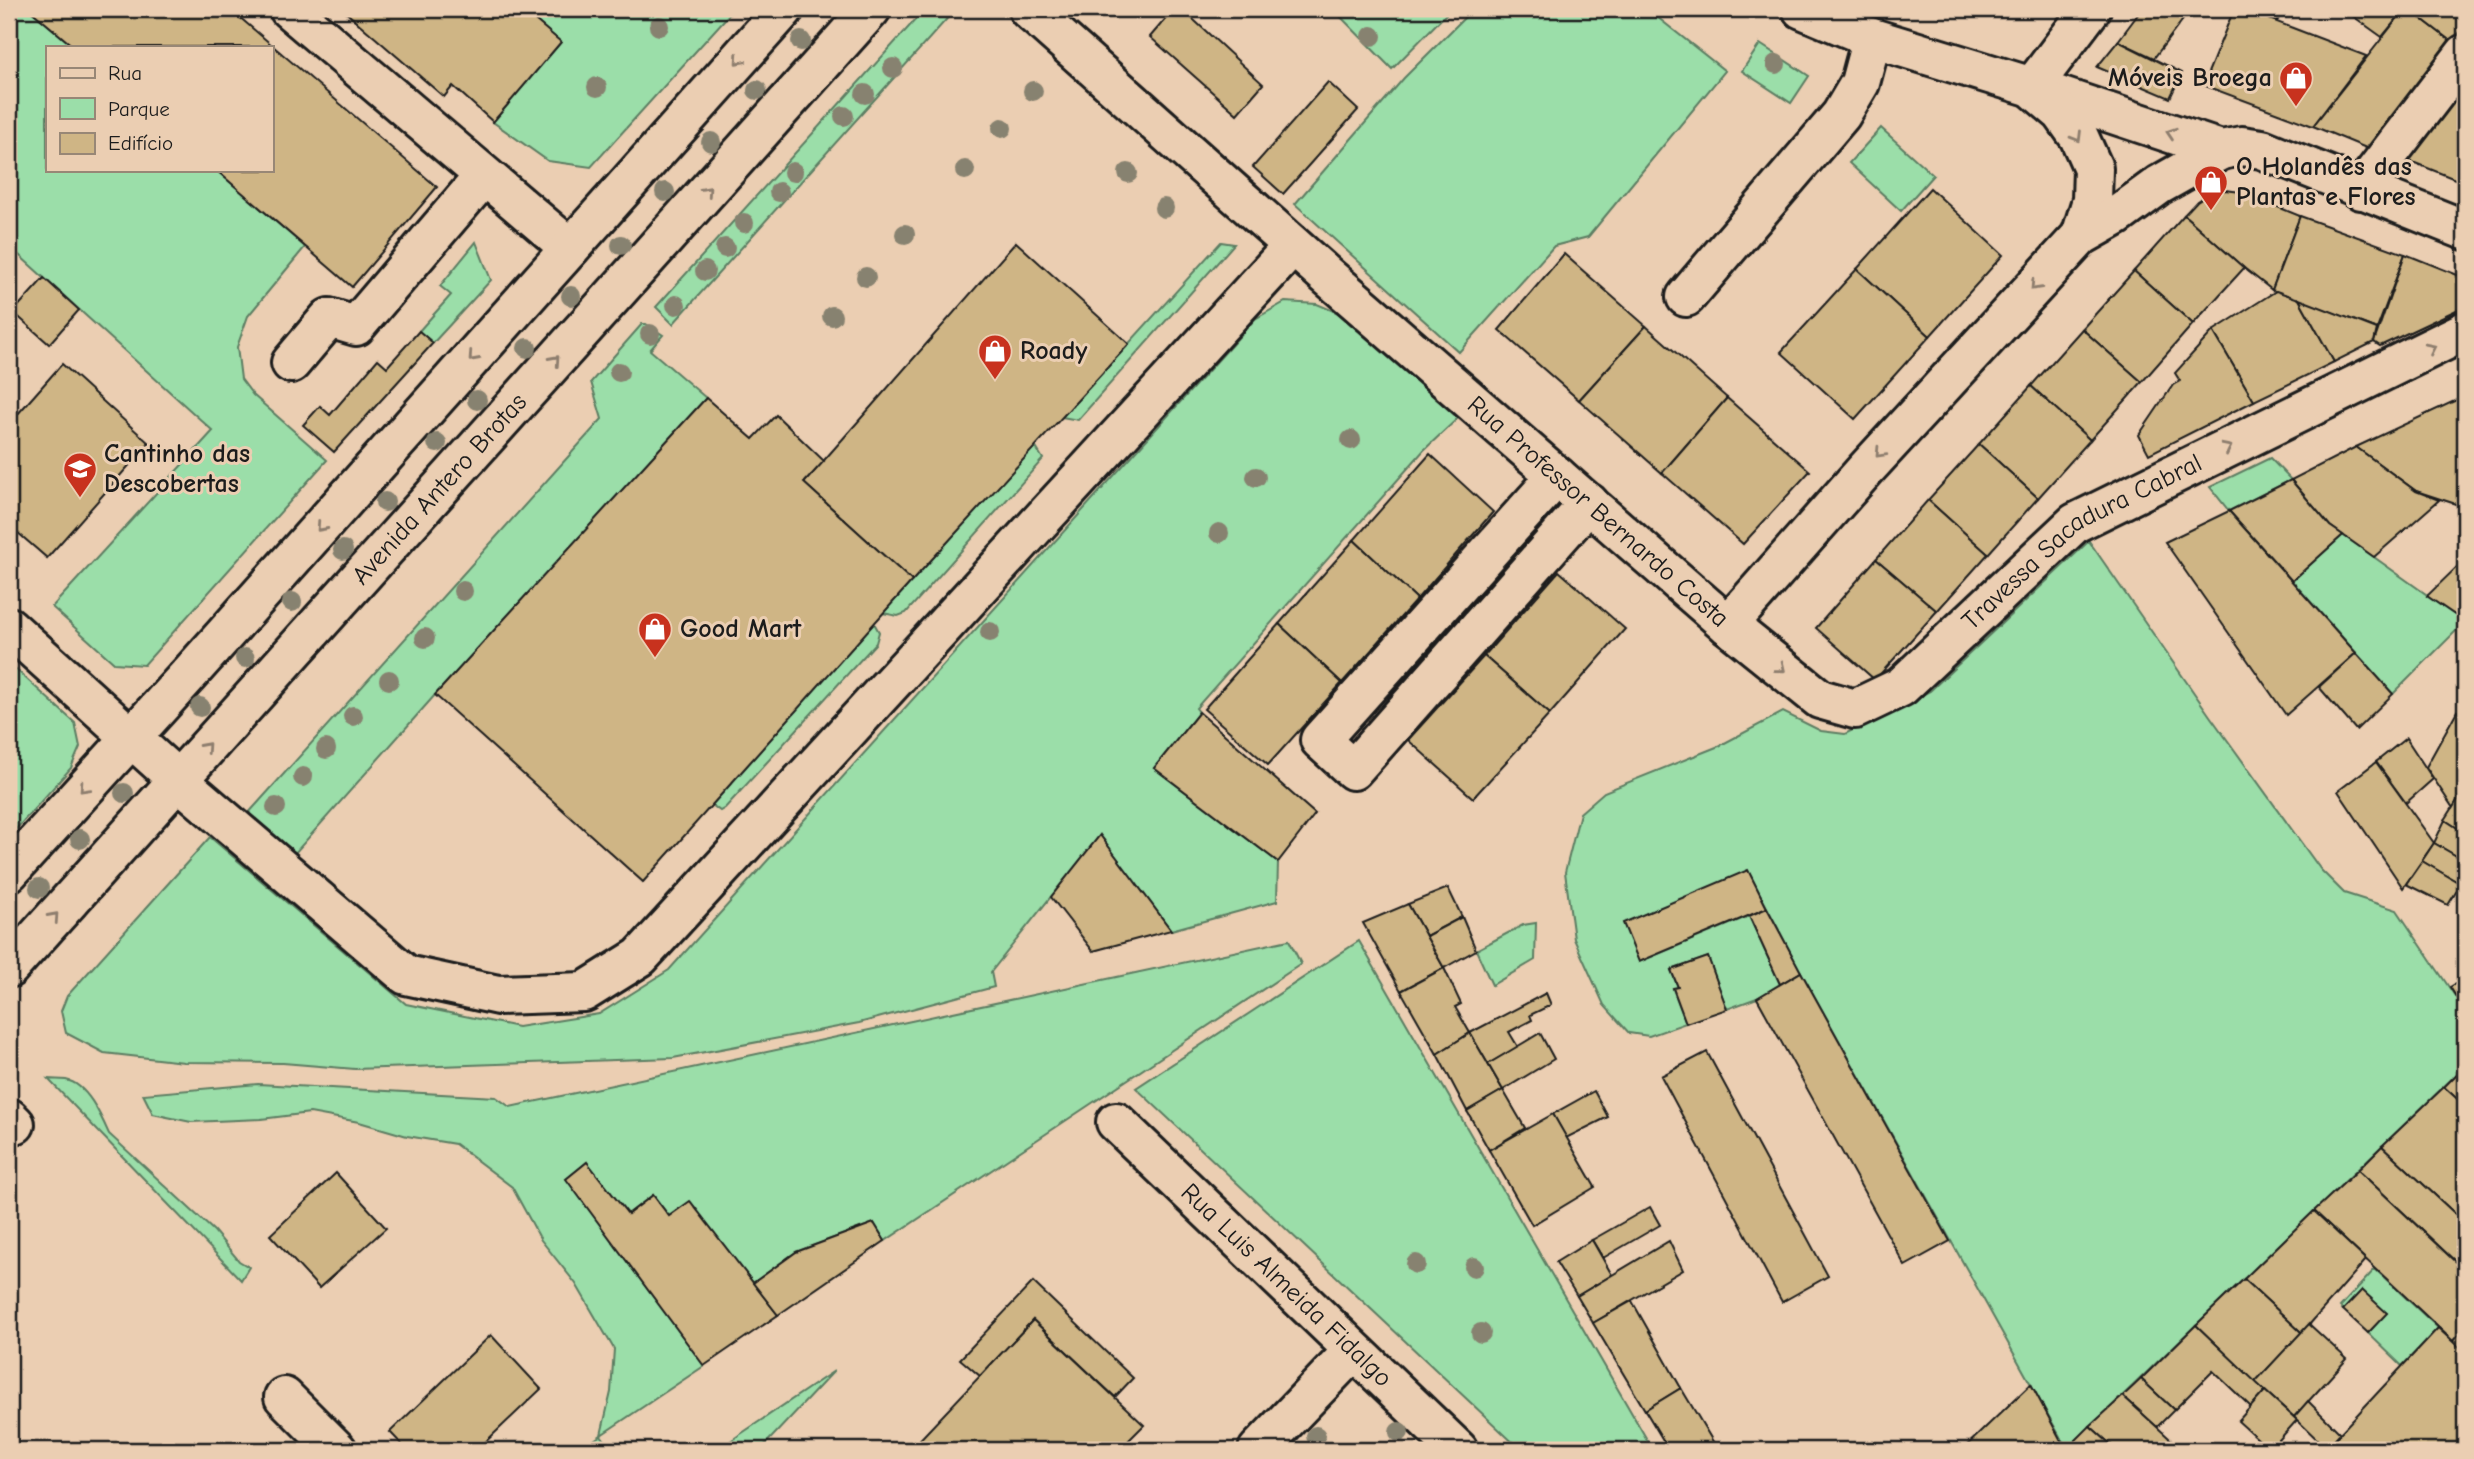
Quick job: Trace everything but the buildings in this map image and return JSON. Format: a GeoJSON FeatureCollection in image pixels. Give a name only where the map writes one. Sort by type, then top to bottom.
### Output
{"type":"FeatureCollection","features":[{"type":"Feature","properties":{"kind":"street"},"geometry":{"type":"LineString","coordinates":[[289,9],[570,248]]}},
{"type":"Feature","properties":{"kind":"street"},"geometry":{"type":"LineString","coordinates":[[9,872],[784,9]]}},
{"type":"Feature","properties":{"kind":"street","name":"Avenida Antero Brotas"},"geometry":{"type":"LineString","coordinates":[[9,968],[871,9]]}},
{"type":"Feature","properties":{"kind":"street","name":"Rua Professor Bernardo Costa"},"geometry":{"type":"LineString","coordinates":[[1028,9],[1293,246],[1728,625],[1866,469],[2081,236]]}},
{"type":"Feature","properties":{"kind":"street"},"geometry":{"type":"LineString","coordinates":[[1802,9],[1872,38],[2032,87],[2221,150]]}},
{"type":"Feature","properties":{"kind":"street"},"geometry":{"type":"LineString","coordinates":[[2032,87],[2091,9]]}},
{"type":"Feature","properties":{"kind":"street"},"geometry":{"type":"LineString","coordinates":[[1686,297],[1841,115],[1860,83],[1872,38]]}},
{"type":"Feature","properties":{"kind":"street"},"geometry":{"type":"LineString","coordinates":[[2361,190],[2465,54]]}},
{"type":"Feature","properties":{"kind":"street"},"geometry":{"type":"LineString","coordinates":[[2032,87],[2062,113],[2079,137],[2094,168],[2092,200],[2081,236]]}},
{"type":"Feature","properties":{"kind":"street"},"geometry":{"type":"LineString","coordinates":[[2081,236],[2118,215],[2159,185],[2221,150],[2242,146],[2262,149],[2465,230]]}},
{"type":"Feature","properties":{"kind":"street"},"geometry":{"type":"LineString","coordinates":[[291,363],[329,318],[356,326],[484,176]]}},
{"type":"Feature","properties":{"kind":"street"},"geometry":{"type":"LineString","coordinates":[[9,627],[177,779],[406,975],[498,995],[584,992],[640,957],[1293,246]]}},
{"type":"Feature","properties":{"kind":"street","name":"Travessa Sacadura Cabral"},"geometry":{"type":"LineString","coordinates":[[1728,625],[1820,699],[1855,709],[1901,687],[2075,523],[2465,331]]}},
{"type":"Feature","properties":{"kind":"street"},"geometry":{"type":"LineString","coordinates":[[1557,476],[1320,740],[1353,770],[1589,503]]}},
{"type":"Feature","properties":{"kind":"street","name":"Rua Luis Almeida Fidalgo"},"geometry":{"type":"LineString","coordinates":[[1116,1122],[1458,1450]]}},
{"type":"Feature","properties":{"kind":"street"},"geometry":{"type":"LineString","coordinates":[[1258,1450],[1353,1351]]}},
{"type":"Feature","properties":{"kind":"street"},"geometry":{"type":"LineString","coordinates":[[284,1397],[337,1450]]}},
{"type":"Feature","properties":{"kind":"green space"},"geometry":{"type":"Polygon","coordinates":[[[9,9],[29,9],[73,46],[46,46],[46,172],[218,172],[305,247],[248,316],[237,347],[241,379],[253,395],[327,460],[144,665],[114,663],[52,607],[213,431],[9,246],[9,9]]]}},
{"type":"Feature","properties":{"kind":"green space"},"geometry":{"type":"Polygon","coordinates":[[[522,9],[734,9],[591,167],[548,161],[493,122],[561,42],[522,9]]]}},
{"type":"Feature","properties":{"kind":"green space"},"geometry":{"type":"Polygon","coordinates":[[[925,9],[954,11],[673,324],[656,307],[925,9]]]}},
{"type":"Feature","properties":{"kind":"green space"},"geometry":{"type":"Polygon","coordinates":[[[1333,9],[1451,9],[1392,69],[1333,9]]]}},
{"type":"Feature","properties":{"kind":"green space"},"geometry":{"type":"Polygon","coordinates":[[[1468,9],[1647,9],[1725,71],[1588,237],[1554,246],[1459,352],[1295,204],[1404,78],[1468,14],[1468,9]]]}},
{"type":"Feature","properties":{"kind":"green space"},"geometry":{"type":"Polygon","coordinates":[[[1760,44],[1809,76],[1791,103],[1742,71],[1760,44]]]}},
{"type":"Feature","properties":{"kind":"green space"},"geometry":{"type":"Polygon","coordinates":[[[1881,128],[1933,175],[1901,211],[1849,163],[1881,128]]]}},
{"type":"Feature","properties":{"kind":"green space"},"geometry":{"type":"Polygon","coordinates":[[[476,242],[491,280],[433,343],[419,331],[451,295],[440,286],[476,242]]]}},
{"type":"Feature","properties":{"kind":"green space"},"geometry":{"type":"Polygon","coordinates":[[[1221,242],[1234,244],[1078,420],[1062,417],[1221,242]]]}},
{"type":"Feature","properties":{"kind":"green space"},"geometry":{"type":"Polygon","coordinates":[[[1285,302],[1317,304],[1341,314],[1458,418],[1424,450],[1196,708],[1199,712],[1154,768],[1278,862],[1277,901],[1171,930],[1100,835],[991,972],[994,987],[859,1023],[673,1058],[355,1069],[283,1063],[184,1062],[104,1053],[66,1033],[61,1011],[67,996],[210,837],[406,1004],[518,1027],[599,1014],[669,970],[1255,319],[1285,302]]]}},
{"type":"Feature","properties":{"kind":"green space"},"geometry":{"type":"Polygon","coordinates":[[[642,324],[663,335],[650,350],[706,398],[295,853],[247,815],[602,419],[591,382],[642,324]]]}},
{"type":"Feature","properties":{"kind":"green space"},"geometry":{"type":"Polygon","coordinates":[[[1035,446],[1043,459],[906,613],[898,616],[883,613],[1035,446]]]}},
{"type":"Feature","properties":{"kind":"green space"},"geometry":{"type":"Polygon","coordinates":[[[2270,458],[2291,480],[2229,511],[2210,487],[2270,458]]]}},
{"type":"Feature","properties":{"kind":"green space"},"geometry":{"type":"Polygon","coordinates":[[[2343,535],[2465,622],[2393,694],[2292,581],[2343,535]]]}},
{"type":"Feature","properties":{"kind":"green space"},"geometry":{"type":"Polygon","coordinates":[[[2089,541],[2321,870],[2344,893],[2397,910],[2465,1011],[2465,1066],[2067,1449],[1801,972],[1748,871],[1639,962],[1749,916],[1780,984],[1757,998],[1727,1009],[1708,957],[1671,970],[1678,987],[1673,989],[1686,1023],[1649,1036],[1629,1033],[1604,1005],[1574,939],[1565,872],[1580,813],[1604,792],[1719,746],[1783,712],[1821,731],[1845,734],[1930,691],[2089,541]]]}},
{"type":"Feature","properties":{"kind":"green space"},"geometry":{"type":"Polygon","coordinates":[[[874,623],[879,632],[876,643],[725,808],[720,811],[712,805],[874,623]]]}},
{"type":"Feature","properties":{"kind":"green space"},"geometry":{"type":"Polygon","coordinates":[[[9,663],[75,723],[80,747],[71,768],[9,837],[9,663]]]}},
{"type":"Feature","properties":{"kind":"green space"},"geometry":{"type":"Polygon","coordinates":[[[1536,923],[1535,960],[1492,985],[1476,950],[1523,925],[1536,923]]]}},
{"type":"Feature","properties":{"kind":"green space"},"geometry":{"type":"Polygon","coordinates":[[[1289,940],[1301,964],[885,1241],[874,1223],[796,1252],[753,1283],[691,1202],[669,1216],[653,1195],[628,1214],[587,1162],[567,1179],[704,1366],[601,1435],[611,1392],[614,1349],[576,1284],[541,1240],[512,1187],[455,1144],[407,1136],[359,1122],[310,1113],[261,1119],[191,1122],[153,1114],[143,1094],[258,1084],[496,1097],[510,1107],[1289,940]]]}},
{"type":"Feature","properties":{"kind":"green space"},"geometry":{"type":"Polygon","coordinates":[[[1359,941],[1653,1450],[1521,1450],[1136,1088],[1359,941]]]}},
{"type":"Feature","properties":{"kind":"green space"},"geometry":{"type":"Polygon","coordinates":[[[48,1079],[74,1083],[87,1094],[109,1134],[214,1231],[239,1261],[249,1267],[241,1280],[48,1079]]]}},
{"type":"Feature","properties":{"kind":"green space"},"geometry":{"type":"Polygon","coordinates":[[[2375,1269],[2438,1328],[2402,1366],[2368,1333],[2386,1313],[2343,1310],[2340,1307],[2375,1269]]]}},
{"type":"Feature","properties":{"kind":"green space"},"geometry":{"type":"Polygon","coordinates":[[[834,1371],[760,1450],[717,1450],[834,1371]]]}},
{"type":"Feature","properties":{"kind":"green space"},"geometry":{"type":"Polygon","coordinates":[[[601,1435],[612,1450],[580,1450],[601,1435]]]}},
{"type":"Feature","properties":{"kind":"place","name":"Móveis Broega"},"geometry":{"type":"Point","coordinates":[2296,108]}},
{"type":"Feature","properties":{"kind":"place","name":"O Holandês das Plantas e Flores"},"geometry":{"type":"Point","coordinates":[2211,212]}},
{"type":"Feature","properties":{"kind":"place","name":"Roady"},"geometry":{"type":"Point","coordinates":[995,381]}},
{"type":"Feature","properties":{"kind":"place","name":"Cantinho das Descobertas"},"geometry":{"type":"Point","coordinates":[80,499]}},
{"type":"Feature","properties":{"kind":"place","name":"Good Mart"},"geometry":{"type":"Point","coordinates":[655,659]}}]}
